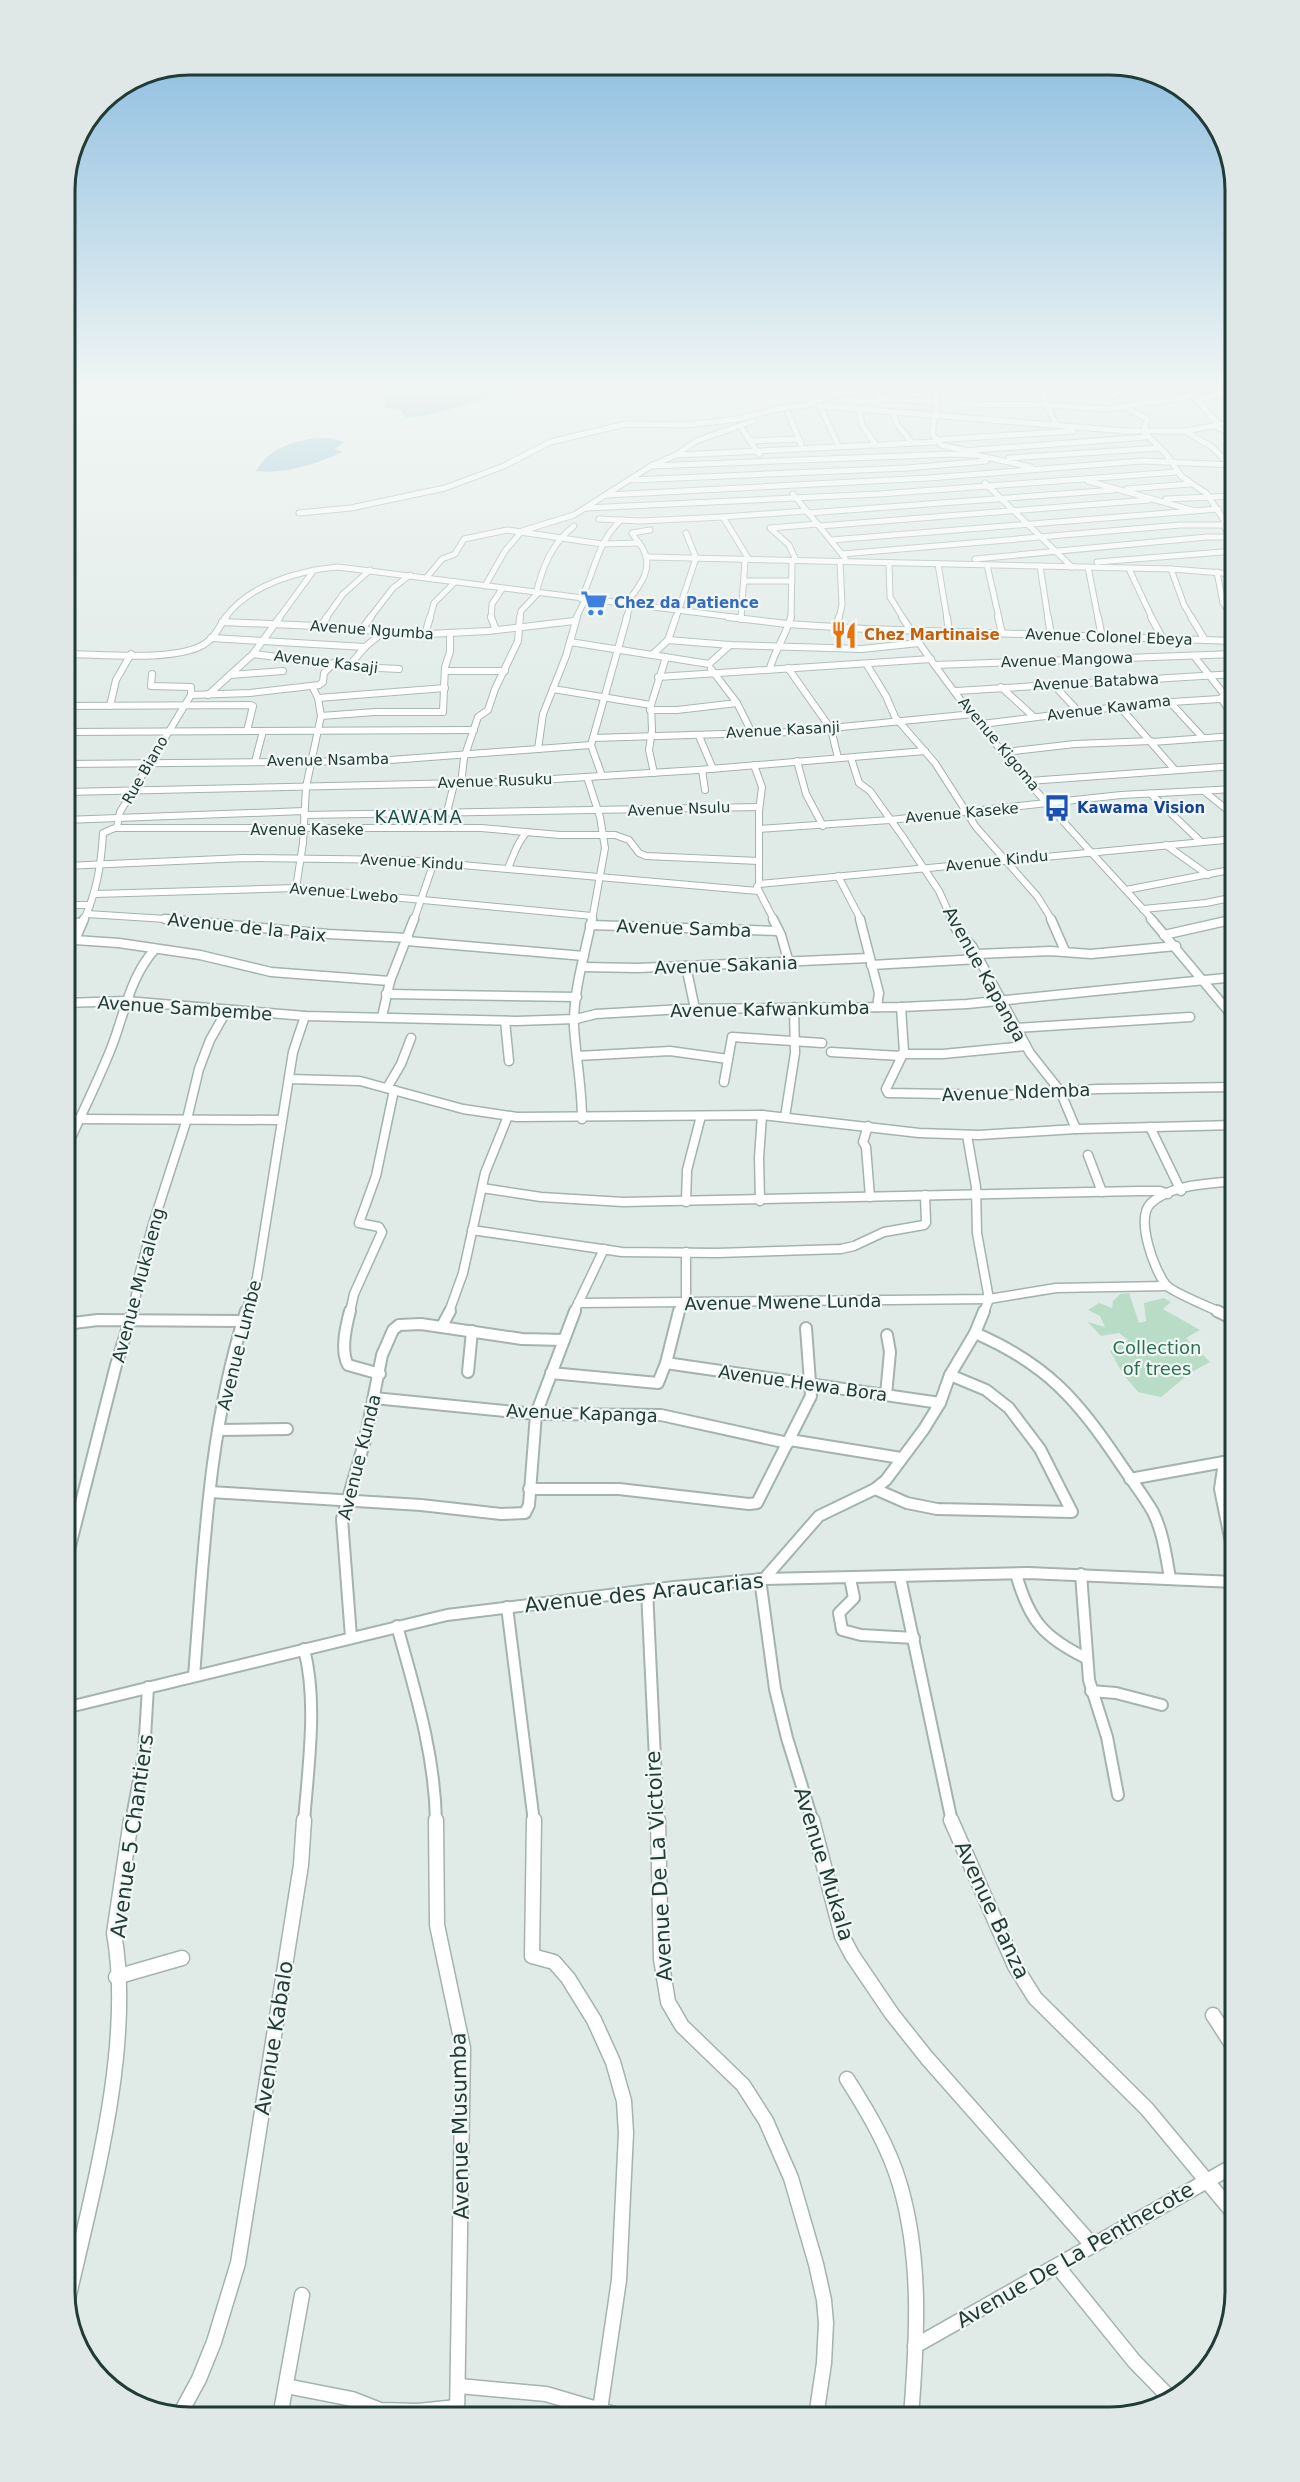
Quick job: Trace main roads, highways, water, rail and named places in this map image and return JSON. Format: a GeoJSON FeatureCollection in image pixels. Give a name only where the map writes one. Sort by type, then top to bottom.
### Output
{"type":"FeatureCollection","features":[{"type":"Feature","properties":{"kind":"place","name":"Chez da Patience"},"geometry":{"type":"Point","coordinates":[594,603]}},
{"type":"Feature","properties":{"kind":"place","name":"Chez Martinaise"},"geometry":{"type":"Point","coordinates":[844,635]}},
{"type":"Feature","properties":{"kind":"place","name":"Kawama Vision"},"geometry":{"type":"Point","coordinates":[1057,808]}},
{"type":"Feature","properties":{"kind":"district","name":"KAWAMA"},"geometry":{"type":"Point","coordinates":[419,816]}},
{"type":"Feature","properties":{"kind":"park label","name":"Collection of trees"},"geometry":{"type":"Point","coordinates":[1157,1357]}}]}
